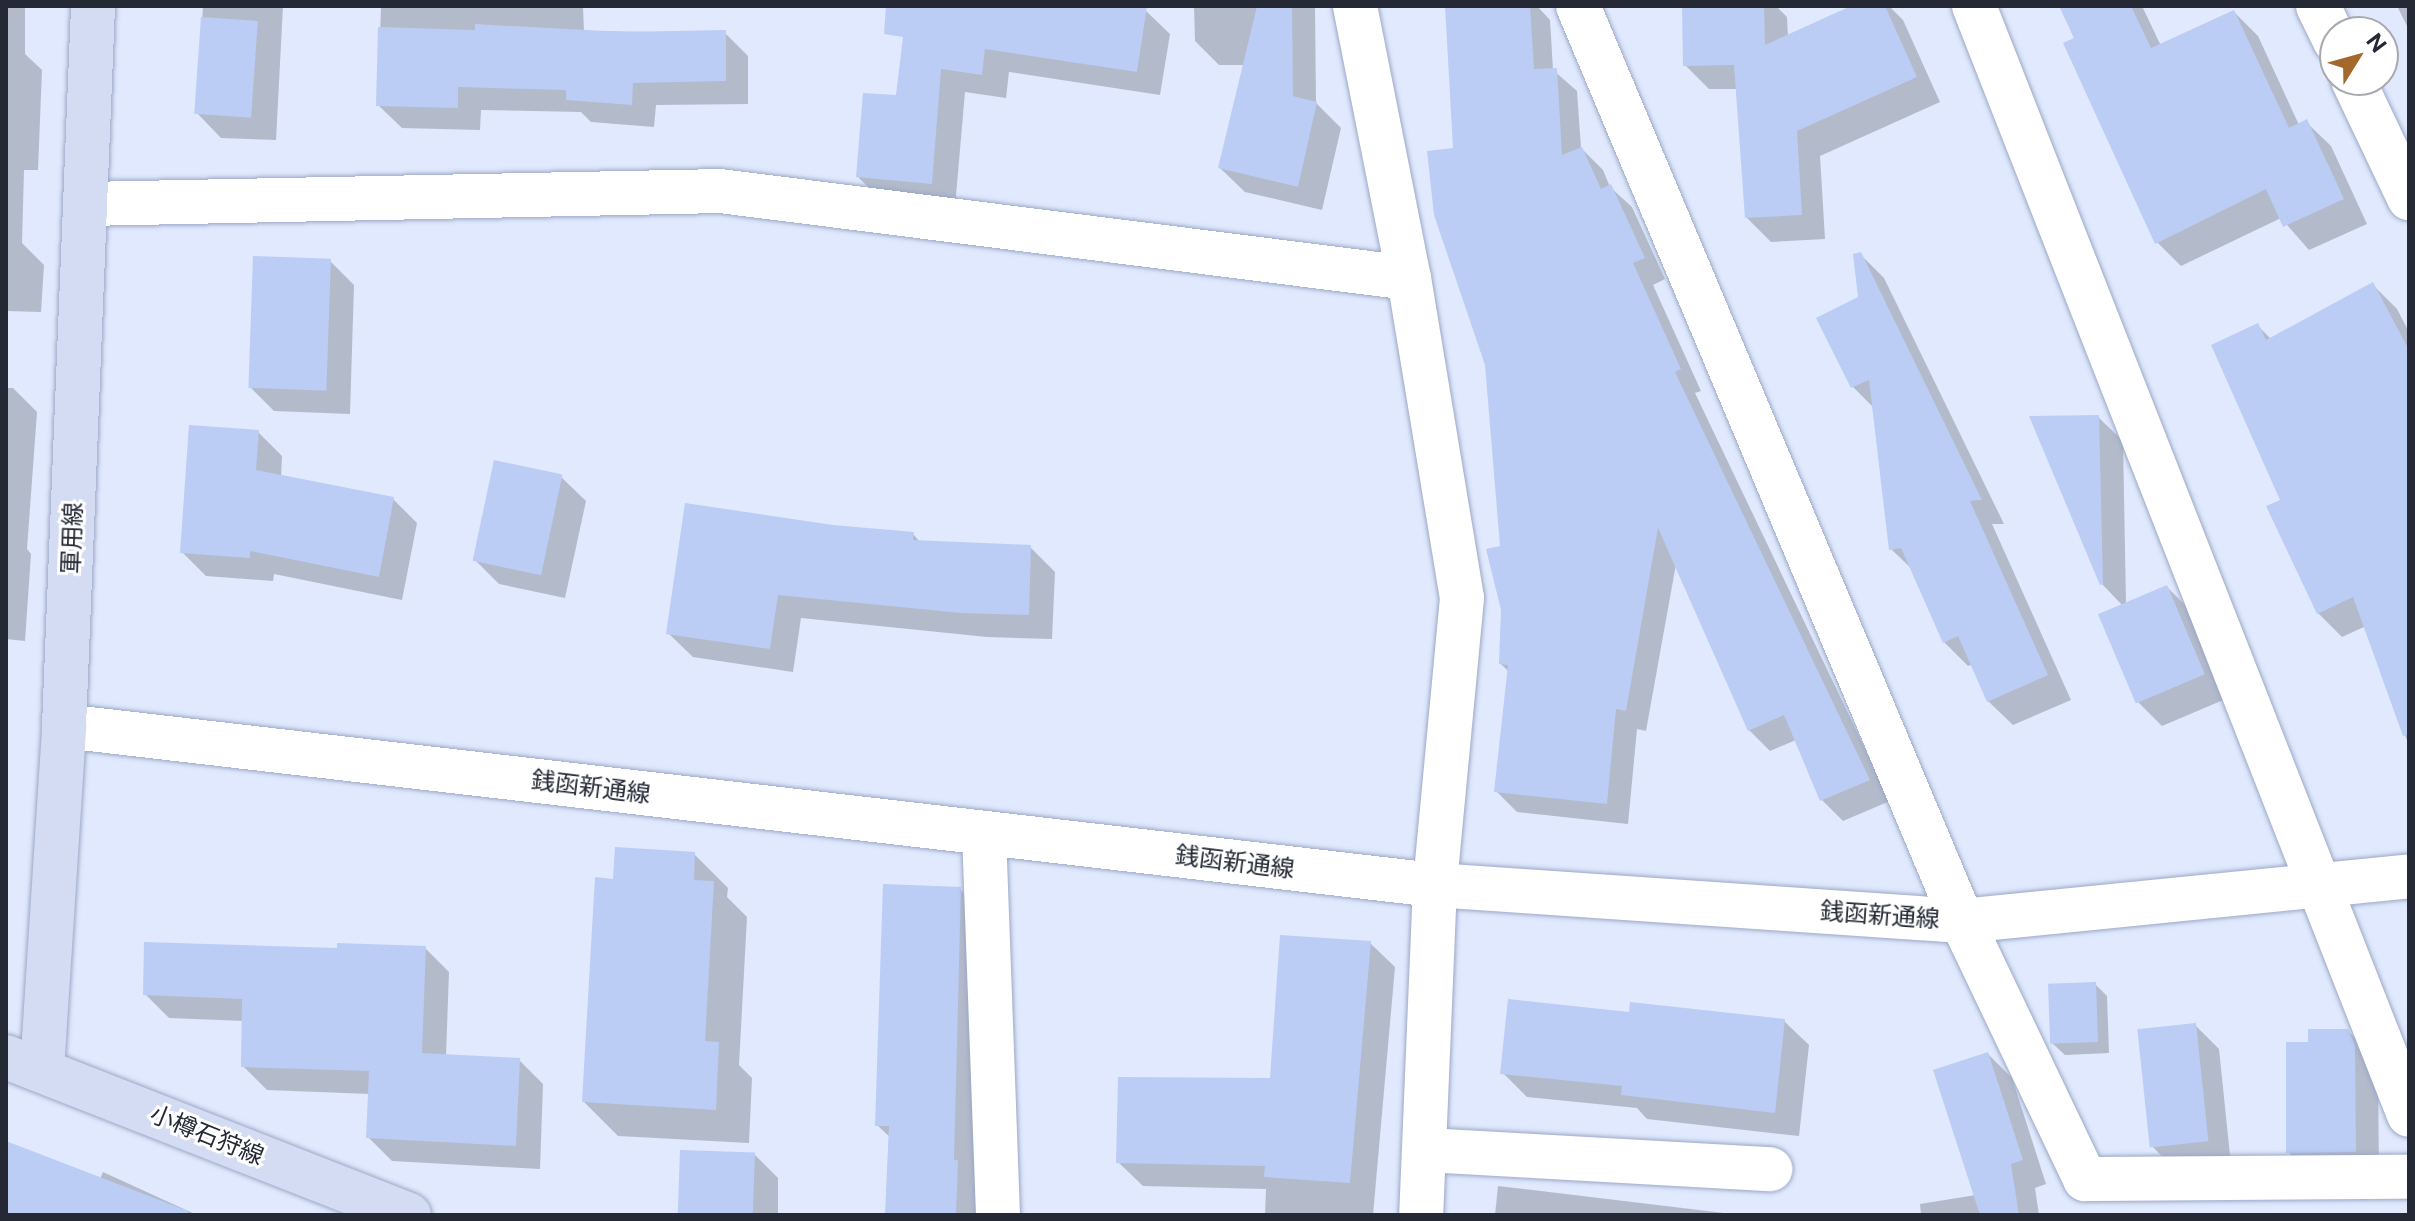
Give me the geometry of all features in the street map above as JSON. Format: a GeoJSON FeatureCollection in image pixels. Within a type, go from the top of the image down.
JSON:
{"type":"FeatureCollection","features":[{"type":"Feature","properties":{"kind":"street","name":"軍用線"},"geometry":{"type":"LineString","coordinates":[[24,1063],[64,726],[93,6]]}},
{"type":"Feature","properties":{"kind":"street"},"geometry":{"type":"LineString","coordinates":[[1355,6],[1409,278],[1462,598],[1435,885],[1421,1215]]}},
{"type":"Feature","properties":{"kind":"street"},"geometry":{"type":"LineString","coordinates":[[1578,6],[1962,921],[2085,1179],[2409,1177]]}},
{"type":"Feature","properties":{"kind":"street"},"geometry":{"type":"LineString","coordinates":[[1974,6],[2409,1115]]}},
{"type":"Feature","properties":{"kind":"street"},"geometry":{"type":"LineString","coordinates":[[2361,96],[2409,198]]}},
{"type":"Feature","properties":{"kind":"street"},"geometry":{"type":"LineString","coordinates":[[86,204],[720,191],[1409,278]]}},
{"type":"Feature","properties":{"kind":"street","name":"銭函新通線"},"geometry":{"type":"LineString","coordinates":[[64,726],[1435,885],[1962,921],[2409,876]]}},
{"type":"Feature","properties":{"kind":"street"},"geometry":{"type":"LineString","coordinates":[[984,833],[998,1215]]}},
{"type":"Feature","properties":{"kind":"street","name":"小樽石狩線"},"geometry":{"type":"LineString","coordinates":[[24,1063],[409,1215]]}},
{"type":"Feature","properties":{"kind":"street"},"geometry":{"type":"LineString","coordinates":[[1426,1150],[1770,1169]]}},
{"type":"Feature","properties":{"kind":"building"},"geometry":{"type":"Polygon","coordinates":[[[886,6],[1147,6],[1137,72],[985,49],[982,75],[941,69],[932,184],[856,177],[863,93],[896,95],[903,37],[884,34],[886,6]]]}},
{"type":"Feature","properties":{"kind":"building"},"geometry":{"type":"Polygon","coordinates":[[[1257,6],[1292,6],[1293,96],[1317,102],[1298,187],[1218,168],[1257,6]]]}},
{"type":"Feature","properties":{"kind":"building"},"geometry":{"type":"Polygon","coordinates":[[[1445,6],[1530,6],[1534,69],[1557,68],[1562,155],[1582,147],[1601,189],[1611,184],[1645,258],[1633,263],[1681,369],[1675,372],[1870,780],[1820,801],[1784,715],[1748,731],[1658,528],[1626,711],[1616,709],[1607,804],[1494,792],[1508,665],[1499,664],[1501,610],[1486,549],[1500,546],[1485,365],[1434,215],[1427,151],[1453,148],[1445,6]]]}},
{"type":"Feature","properties":{"kind":"building"},"geometry":{"type":"Polygon","coordinates":[[[1682,6],[1764,6],[1765,45],[1851,6],[1885,6],[1917,77],[1797,131],[1802,215],[1745,218],[1734,65],[1683,66],[1682,6]]]}},
{"type":"Feature","properties":{"kind":"building"},"geometry":{"type":"Polygon","coordinates":[[[2059,6],[2131,6],[2151,48],[2234,10],[2289,128],[2307,119],[2344,199],[2283,227],[2266,189],[2155,244],[2063,43],[2074,38],[2059,6]]]}},
{"type":"Feature","properties":{"kind":"building"},"geometry":{"type":"Polygon","coordinates":[[[201,17],[258,21],[251,118],[194,114],[201,17]]]}},
{"type":"Feature","properties":{"kind":"building"},"geometry":{"type":"Polygon","coordinates":[[[475,24],[623,32],[726,30],[726,81],[633,83],[632,105],[566,100],[566,90],[458,87],[458,108],[376,106],[378,27],[475,30],[475,24]]]}},
{"type":"Feature","properties":{"kind":"building"},"geometry":{"type":"Polygon","coordinates":[[[1861,252],[1982,500],[1970,501],[2048,675],[1987,702],[1958,636],[1943,643],[1901,548],[1889,550],[1869,380],[1851,388],[1816,318],[1858,297],[1853,254],[1861,252]]]}},
{"type":"Feature","properties":{"kind":"building"},"geometry":{"type":"Polygon","coordinates":[[[253,256],[331,259],[326,391],[248,388],[253,256]]]}},
{"type":"Feature","properties":{"kind":"building"},"geometry":{"type":"Polygon","coordinates":[[[2373,282],[2409,350],[2409,734],[2403,736],[2353,597],[2317,614],[2266,506],[2280,500],[2211,345],[2258,323],[2266,340],[2373,282]]]}},
{"type":"Feature","properties":{"kind":"building"},"geometry":{"type":"Polygon","coordinates":[[[2099,415],[2103,584],[2100,585],[2029,416],[2099,415]]]}},
{"type":"Feature","properties":{"kind":"building"},"geometry":{"type":"Polygon","coordinates":[[[189,425],[259,430],[256,470],[394,497],[379,577],[250,551],[250,558],[180,553],[189,425]]]}},
{"type":"Feature","properties":{"kind":"building"},"geometry":{"type":"Polygon","coordinates":[[[494,460],[562,475],[541,575],[473,561],[494,460]]]}},
{"type":"Feature","properties":{"kind":"building"},"geometry":{"type":"Polygon","coordinates":[[[685,503],[833,525],[914,532],[913,540],[1031,545],[1029,615],[961,613],[778,595],[770,649],[666,634],[685,503]]]}},
{"type":"Feature","properties":{"kind":"building"},"geometry":{"type":"Polygon","coordinates":[[[2167,585],[2205,674],[2136,704],[2098,614],[2167,585]]]}},
{"type":"Feature","properties":{"kind":"building"},"geometry":{"type":"Polygon","coordinates":[[[615,847],[695,852],[694,880],[714,881],[705,1041],[719,1042],[716,1110],[582,1102],[595,877],[613,879],[615,847]]]}},
{"type":"Feature","properties":{"kind":"building"},"geometry":{"type":"Polygon","coordinates":[[[883,884],[961,887],[954,1160],[958,1160],[956,1215],[885,1214],[889,1126],[875,1126],[883,884]]]}},
{"type":"Feature","properties":{"kind":"building"},"geometry":{"type":"Polygon","coordinates":[[[1280,935],[1371,941],[1350,1183],[1264,1177],[1265,1166],[1116,1163],[1118,1077],[1270,1078],[1280,935]]]}},
{"type":"Feature","properties":{"kind":"building"},"geometry":{"type":"Polygon","coordinates":[[[144,942],[337,948],[337,943],[426,946],[422,1053],[520,1058],[516,1146],[366,1138],[369,1071],[241,1067],[242,999],[143,995],[144,942]]]}},
{"type":"Feature","properties":{"kind":"building"},"geometry":{"type":"Polygon","coordinates":[[[2096,982],[2098,1042],[2050,1044],[2048,984],[2096,982]]]}},
{"type":"Feature","properties":{"kind":"building"},"geometry":{"type":"Polygon","coordinates":[[[1508,999],[1629,1012],[1630,1002],[1785,1019],[1775,1113],[1621,1095],[1622,1086],[1500,1074],[1508,999]]]}},
{"type":"Feature","properties":{"kind":"building"},"geometry":{"type":"Polygon","coordinates":[[[2196,1023],[2208,1141],[2150,1148],[2137,1029],[2196,1023]]]}},
{"type":"Feature","properties":{"kind":"building"},"geometry":{"type":"Polygon","coordinates":[[[2308,1029],[2348,1029],[2355,1045],[2356,1152],[2286,1153],[2286,1042],[2308,1042],[2308,1029]]]}},
{"type":"Feature","properties":{"kind":"building"},"geometry":{"type":"Polygon","coordinates":[[[1988,1052],[2023,1160],[2011,1164],[2019,1215],[1980,1215],[1933,1070],[1988,1052]]]}},
{"type":"Feature","properties":{"kind":"building"},"geometry":{"type":"Polygon","coordinates":[[[6,1141],[188,1211],[188,1215],[6,1215],[6,1141]]]}},
{"type":"Feature","properties":{"kind":"building"},"geometry":{"type":"Polygon","coordinates":[[[680,1150],[755,1153],[753,1215],[678,1215],[680,1150]]]}}]}
